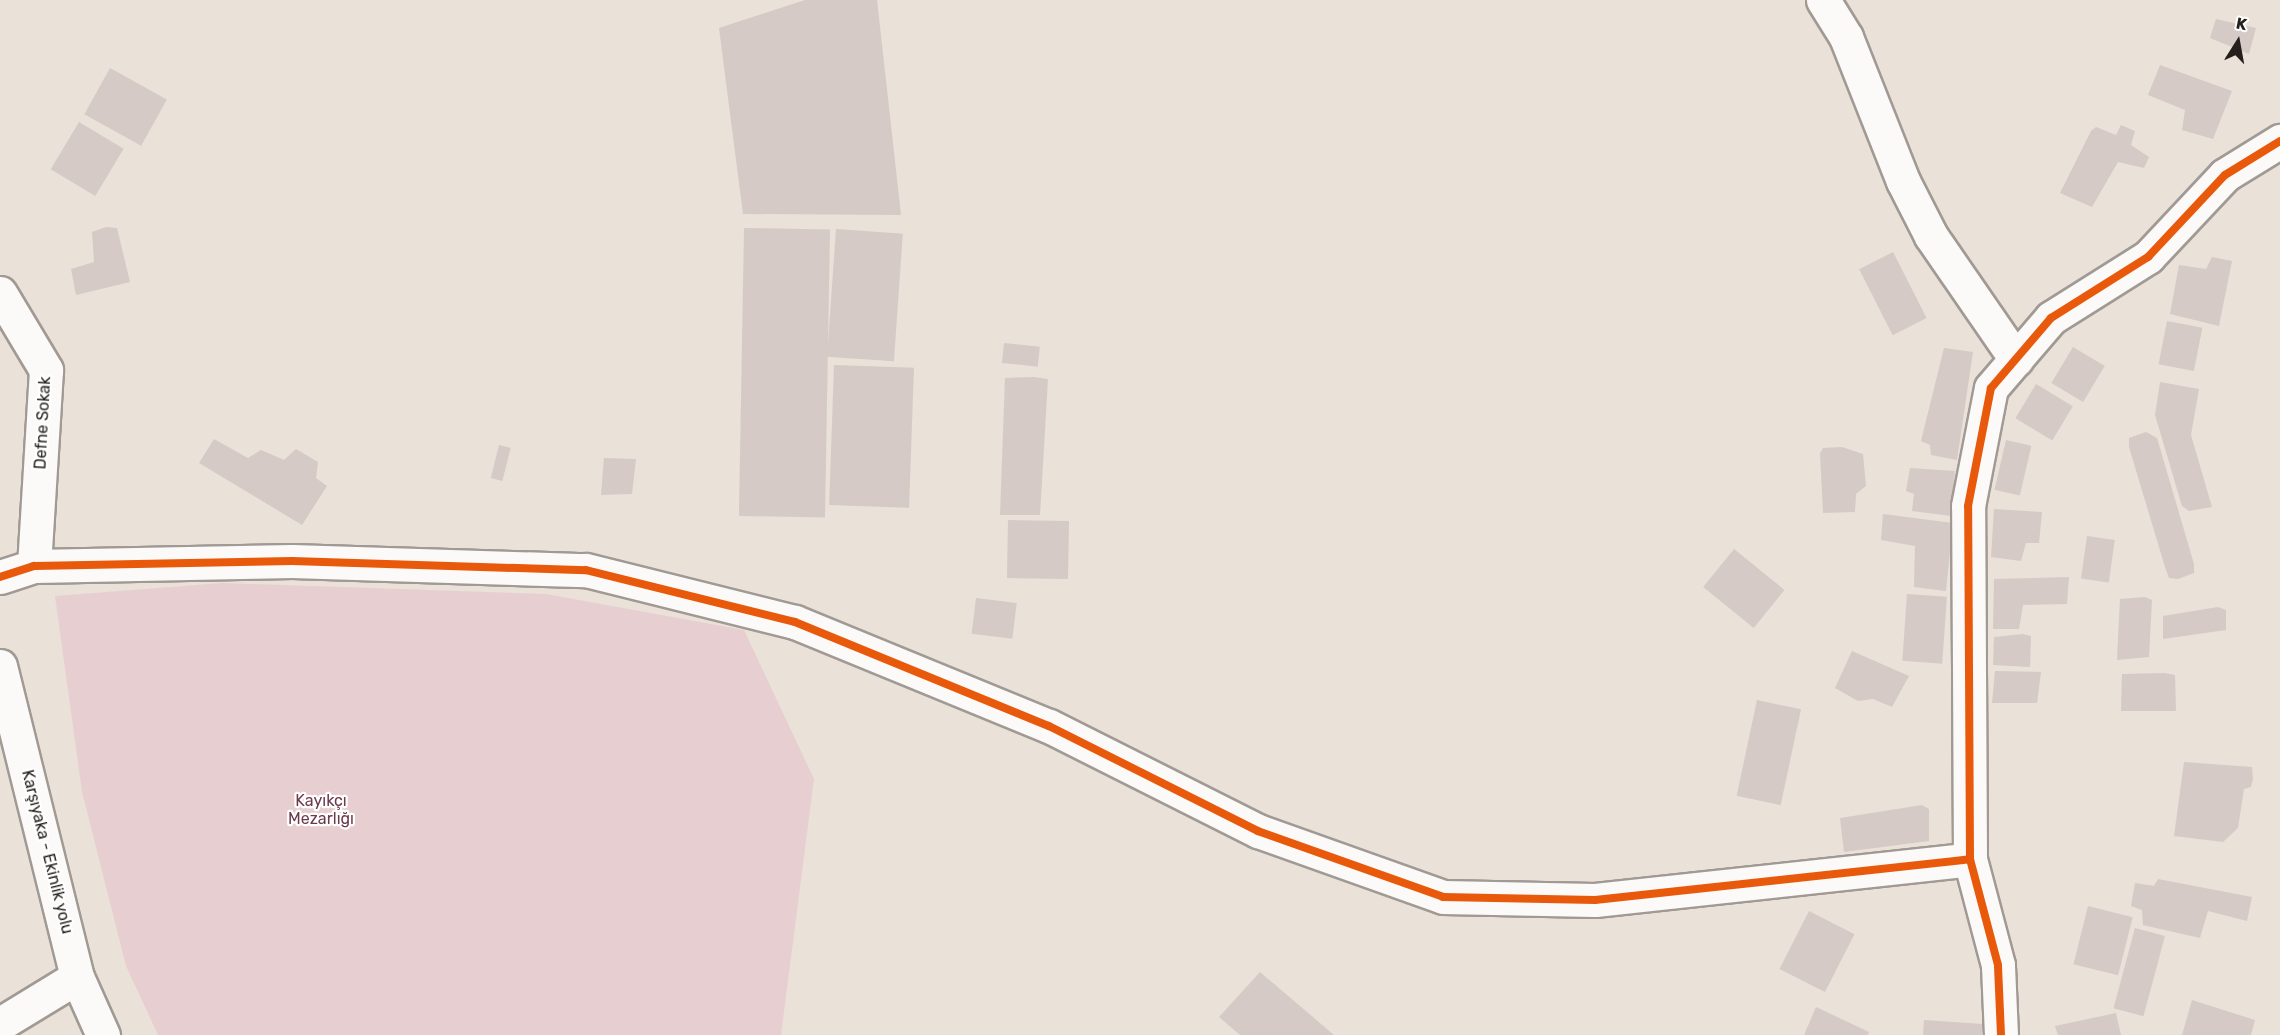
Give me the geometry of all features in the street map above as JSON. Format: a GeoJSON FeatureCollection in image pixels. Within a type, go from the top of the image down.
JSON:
{"type":"FeatureCollection","features":[{"type":"Feature","properties":{"kind":"street"},"geometry":{"type":"LineString","coordinates":[[1823,0],[1846,37],[1903,181],[1931,236],[2016,359]]}},
{"type":"Feature","properties":{"kind":"street"},"geometry":{"type":"LineString","coordinates":[[2001,1035],[1998,965],[1970,859],[1968,506],[1991,388],[2051,318],[2148,257],[2225,175],[2280,141]]}},
{"type":"Feature","properties":{"kind":"street","name":"Defne Sokak"},"geometry":{"type":"LineString","coordinates":[[0,293],[46,370],[34,566]]}},
{"type":"Feature","properties":{"kind":"street"},"geometry":{"type":"LineString","coordinates":[[0,577],[34,566],[292,561],[586,570],[795,622],[1049,726],[1258,831],[1443,897],[1595,900],[1970,859]]}},
{"type":"Feature","properties":{"kind":"street","name":"Karşıyaka - Ekinlik yolu"},"geometry":{"type":"LineString","coordinates":[[0,666],[77,977],[103,1035]]}},
{"type":"Feature","properties":{"kind":"street"},"geometry":{"type":"LineString","coordinates":[[0,1024],[77,977]]}},
{"type":"Feature","properties":{"kind":"green space","name":"Kayıkçı Mezarlığı"},"geometry":{"type":"Polygon","coordinates":[[[222,583],[546,594],[744,630],[814,779],[781,1035],[158,1035],[126,966],[82,792],[55,596],[222,583]]]}},
{"type":"Feature","properties":{"kind":"building"},"geometry":{"type":"Polygon","coordinates":[[[805,0],[877,0],[901,215],[743,214],[719,28],[805,0]]]}},
{"type":"Feature","properties":{"kind":"building"},"geometry":{"type":"Polygon","coordinates":[[[2216,19],[2256,28],[2249,54],[2210,38],[2216,19]]]}},
{"type":"Feature","properties":{"kind":"building"},"geometry":{"type":"Polygon","coordinates":[[[2160,65],[2232,91],[2213,139],[2182,130],[2185,110],[2148,95],[2160,65]]]}},
{"type":"Feature","properties":{"kind":"building"},"geometry":{"type":"Polygon","coordinates":[[[110,68],[167,100],[141,146],[84,114],[110,68]]]}},
{"type":"Feature","properties":{"kind":"building"},"geometry":{"type":"Polygon","coordinates":[[[79,122],[124,149],[95,196],[51,169],[79,122]]]}},
{"type":"Feature","properties":{"kind":"building"},"geometry":{"type":"Polygon","coordinates":[[[2121,125],[2135,131],[2131,145],[2149,157],[2144,168],[2118,162],[2092,207],[2060,193],[2091,131],[2096,127],[2116,135],[2121,125]]]}},
{"type":"Feature","properties":{"kind":"building"},"geometry":{"type":"Polygon","coordinates":[[[106,227],[117,228],[130,282],[76,295],[71,269],[94,262],[92,232],[106,227]]]}},
{"type":"Feature","properties":{"kind":"building"},"geometry":{"type":"Polygon","coordinates":[[[744,228],[830,230],[825,517],[739,516],[744,228]]]}},
{"type":"Feature","properties":{"kind":"building"},"geometry":{"type":"Polygon","coordinates":[[[836,229],[903,234],[894,361],[827,357],[836,229]]]}},
{"type":"Feature","properties":{"kind":"building"},"geometry":{"type":"Polygon","coordinates":[[[1893,252],[1927,318],[1893,335],[1859,269],[1893,252]]]}},
{"type":"Feature","properties":{"kind":"building"},"geometry":{"type":"Polygon","coordinates":[[[2212,257],[2232,261],[2219,326],[2170,314],[2179,265],[2206,269],[2212,257]]]}},
{"type":"Feature","properties":{"kind":"building"},"geometry":{"type":"Polygon","coordinates":[[[2167,321],[2202,328],[2194,371],[2159,364],[2167,321]]]}},
{"type":"Feature","properties":{"kind":"building"},"geometry":{"type":"Polygon","coordinates":[[[1004,343],[1040,347],[1038,367],[1002,363],[1004,343]]]}},
{"type":"Feature","properties":{"kind":"building"},"geometry":{"type":"Polygon","coordinates":[[[2073,347],[2105,366],[2083,402],[2051,383],[2073,347]]]}},
{"type":"Feature","properties":{"kind":"building"},"geometry":{"type":"Polygon","coordinates":[[[1944,348],[1973,352],[1957,460],[1931,455],[1930,445],[1921,441],[1944,348]]]}},
{"type":"Feature","properties":{"kind":"building"},"geometry":{"type":"Polygon","coordinates":[[[834,365],[914,368],[909,508],[829,505],[834,365]]]}},
{"type":"Feature","properties":{"kind":"building"},"geometry":{"type":"Polygon","coordinates":[[[1005,378],[1048,379],[1040,515],[1000,515],[1005,378]]]}},
{"type":"Feature","properties":{"kind":"building"},"geometry":{"type":"Polygon","coordinates":[[[2160,382],[2199,389],[2191,435],[2212,507],[2189,511],[2182,506],[2155,415],[2160,382]]]}},
{"type":"Feature","properties":{"kind":"building"},"geometry":{"type":"Polygon","coordinates":[[[2036,384],[2073,406],[2052,440],[2015,418],[2036,384]]]}},
{"type":"Feature","properties":{"kind":"building"},"geometry":{"type":"Polygon","coordinates":[[[2146,432],[2157,438],[2194,564],[2194,573],[2178,579],[2169,578],[2129,447],[2129,438],[2146,432]]]}},
{"type":"Feature","properties":{"kind":"building"},"geometry":{"type":"Polygon","coordinates":[[[214,439],[248,458],[261,450],[284,460],[296,449],[318,462],[316,478],[327,486],[302,525],[199,463],[214,439]]]}},
{"type":"Feature","properties":{"kind":"building"},"geometry":{"type":"Polygon","coordinates":[[[2006,440],[2031,446],[2020,496],[1995,490],[2006,440]]]}},
{"type":"Feature","properties":{"kind":"building"},"geometry":{"type":"Polygon","coordinates":[[[499,445],[511,448],[502,481],[491,478],[499,445]]]}},
{"type":"Feature","properties":{"kind":"building"},"geometry":{"type":"Polygon","coordinates":[[[1842,447],[1863,454],[1866,486],[1856,494],[1855,512],[1823,513],[1820,453],[1823,448],[1842,447]]]}},
{"type":"Feature","properties":{"kind":"building"},"geometry":{"type":"Polygon","coordinates":[[[604,458],[636,459],[632,494],[601,495],[604,458]]]}},
{"type":"Feature","properties":{"kind":"building"},"geometry":{"type":"Polygon","coordinates":[[[1910,468],[1955,471],[1951,516],[1912,511],[1914,494],[1906,491],[1910,468]]]}},
{"type":"Feature","properties":{"kind":"building"},"geometry":{"type":"Polygon","coordinates":[[[1994,509],[2042,512],[2039,543],[2026,543],[2021,561],[1991,557],[1994,509]]]}},
{"type":"Feature","properties":{"kind":"building"},"geometry":{"type":"Polygon","coordinates":[[[1883,514],[1953,523],[1946,591],[1914,587],[1915,546],[1881,540],[1883,514]]]}},
{"type":"Feature","properties":{"kind":"building"},"geometry":{"type":"Polygon","coordinates":[[[1008,520],[1069,521],[1068,579],[1007,578],[1008,520]]]}},
{"type":"Feature","properties":{"kind":"building"},"geometry":{"type":"Polygon","coordinates":[[[2087,536],[2115,540],[2109,582],[2081,579],[2087,536]]]}},
{"type":"Feature","properties":{"kind":"building"},"geometry":{"type":"Polygon","coordinates":[[[1734,549],[1785,590],[1754,628],[1703,587],[1734,549]]]}},
{"type":"Feature","properties":{"kind":"building"},"geometry":{"type":"Polygon","coordinates":[[[2069,577],[2067,604],[2023,605],[2019,629],[1993,629],[1994,579],[2069,577]]]}},
{"type":"Feature","properties":{"kind":"building"},"geometry":{"type":"Polygon","coordinates":[[[1907,594],[1947,597],[1942,664],[1902,661],[1907,594]]]}},
{"type":"Feature","properties":{"kind":"building"},"geometry":{"type":"Polygon","coordinates":[[[2145,597],[2152,600],[2149,657],[2117,660],[2120,599],[2145,597]]]}},
{"type":"Feature","properties":{"kind":"building"},"geometry":{"type":"Polygon","coordinates":[[[976,598],[1017,603],[1012,639],[972,634],[976,598]]]}},
{"type":"Feature","properties":{"kind":"building"},"geometry":{"type":"Polygon","coordinates":[[[2218,607],[2226,610],[2226,630],[2163,639],[2163,616],[2218,607]]]}},
{"type":"Feature","properties":{"kind":"building"},"geometry":{"type":"Polygon","coordinates":[[[2023,634],[2031,636],[2030,667],[1993,665],[1994,637],[2023,634]]]}},
{"type":"Feature","properties":{"kind":"building"},"geometry":{"type":"Polygon","coordinates":[[[1852,651],[1909,676],[1892,707],[1873,699],[1858,701],[1835,688],[1852,651]]]}},
{"type":"Feature","properties":{"kind":"building"},"geometry":{"type":"Polygon","coordinates":[[[1995,671],[2041,672],[2037,703],[1992,703],[1995,671]]]}},
{"type":"Feature","properties":{"kind":"building"},"geometry":{"type":"Polygon","coordinates":[[[2165,673],[2175,675],[2176,711],[2121,711],[2122,674],[2165,673]]]}},
{"type":"Feature","properties":{"kind":"building"},"geometry":{"type":"Polygon","coordinates":[[[1757,700],[1801,709],[1781,805],[1737,796],[1757,700]]]}},
{"type":"Feature","properties":{"kind":"building"},"geometry":{"type":"Polygon","coordinates":[[[2184,762],[2252,767],[2253,779],[2251,787],[2244,789],[2238,828],[2223,842],[2174,836],[2184,762]]]}},
{"type":"Feature","properties":{"kind":"building"},"geometry":{"type":"Polygon","coordinates":[[[1922,805],[1929,809],[1929,841],[1844,852],[1840,818],[1922,805]]]}},
{"type":"Feature","properties":{"kind":"building"},"geometry":{"type":"Polygon","coordinates":[[[2158,879],[2252,897],[2247,921],[2208,911],[2200,938],[2143,925],[2142,910],[2131,906],[2135,883],[2154,886],[2158,879]]]}},
{"type":"Feature","properties":{"kind":"building"},"geometry":{"type":"Polygon","coordinates":[[[2088,906],[2133,917],[2118,975],[2073,964],[2088,906]]]}},
{"type":"Feature","properties":{"kind":"building"},"geometry":{"type":"Polygon","coordinates":[[[1809,911],[1854,934],[1825,992],[1779,969],[1809,911]]]}},
{"type":"Feature","properties":{"kind":"building"},"geometry":{"type":"Polygon","coordinates":[[[2135,928],[2165,936],[2143,1016],[2114,1008],[2135,928]]]}},
{"type":"Feature","properties":{"kind":"building"},"geometry":{"type":"Polygon","coordinates":[[[1260,972],[1334,1035],[1240,1035],[1219,1017],[1260,972]]]}},
{"type":"Feature","properties":{"kind":"building"},"geometry":{"type":"Polygon","coordinates":[[[2192,1000],[2255,1020],[2251,1035],[2182,1035],[2192,1000]]]}},
{"type":"Feature","properties":{"kind":"building"},"geometry":{"type":"Polygon","coordinates":[[[1816,1007],[1869,1032],[1868,1035],[1804,1035],[1816,1007]]]}},
{"type":"Feature","properties":{"kind":"building"},"geometry":{"type":"Polygon","coordinates":[[[2116,1013],[2121,1035],[2058,1035],[2055,1026],[2116,1013]]]}},
{"type":"Feature","properties":{"kind":"building"},"geometry":{"type":"Polygon","coordinates":[[[1924,1020],[1982,1024],[1982,1035],[1923,1035],[1924,1020]]]}},
{"type":"Feature","properties":{"kind":"cycle path"},"geometry":{"type":"LineString","coordinates":[[2001,1035],[1998,965],[1970,859],[1968,506],[1991,388],[2051,318],[2148,257],[2225,175],[2280,141]]}},
{"type":"Feature","properties":{"kind":"cycle path"},"geometry":{"type":"LineString","coordinates":[[0,577],[34,566],[292,561],[586,570],[795,622],[1049,726],[1258,831],[1443,897],[1595,900],[1970,859]]}}]}
